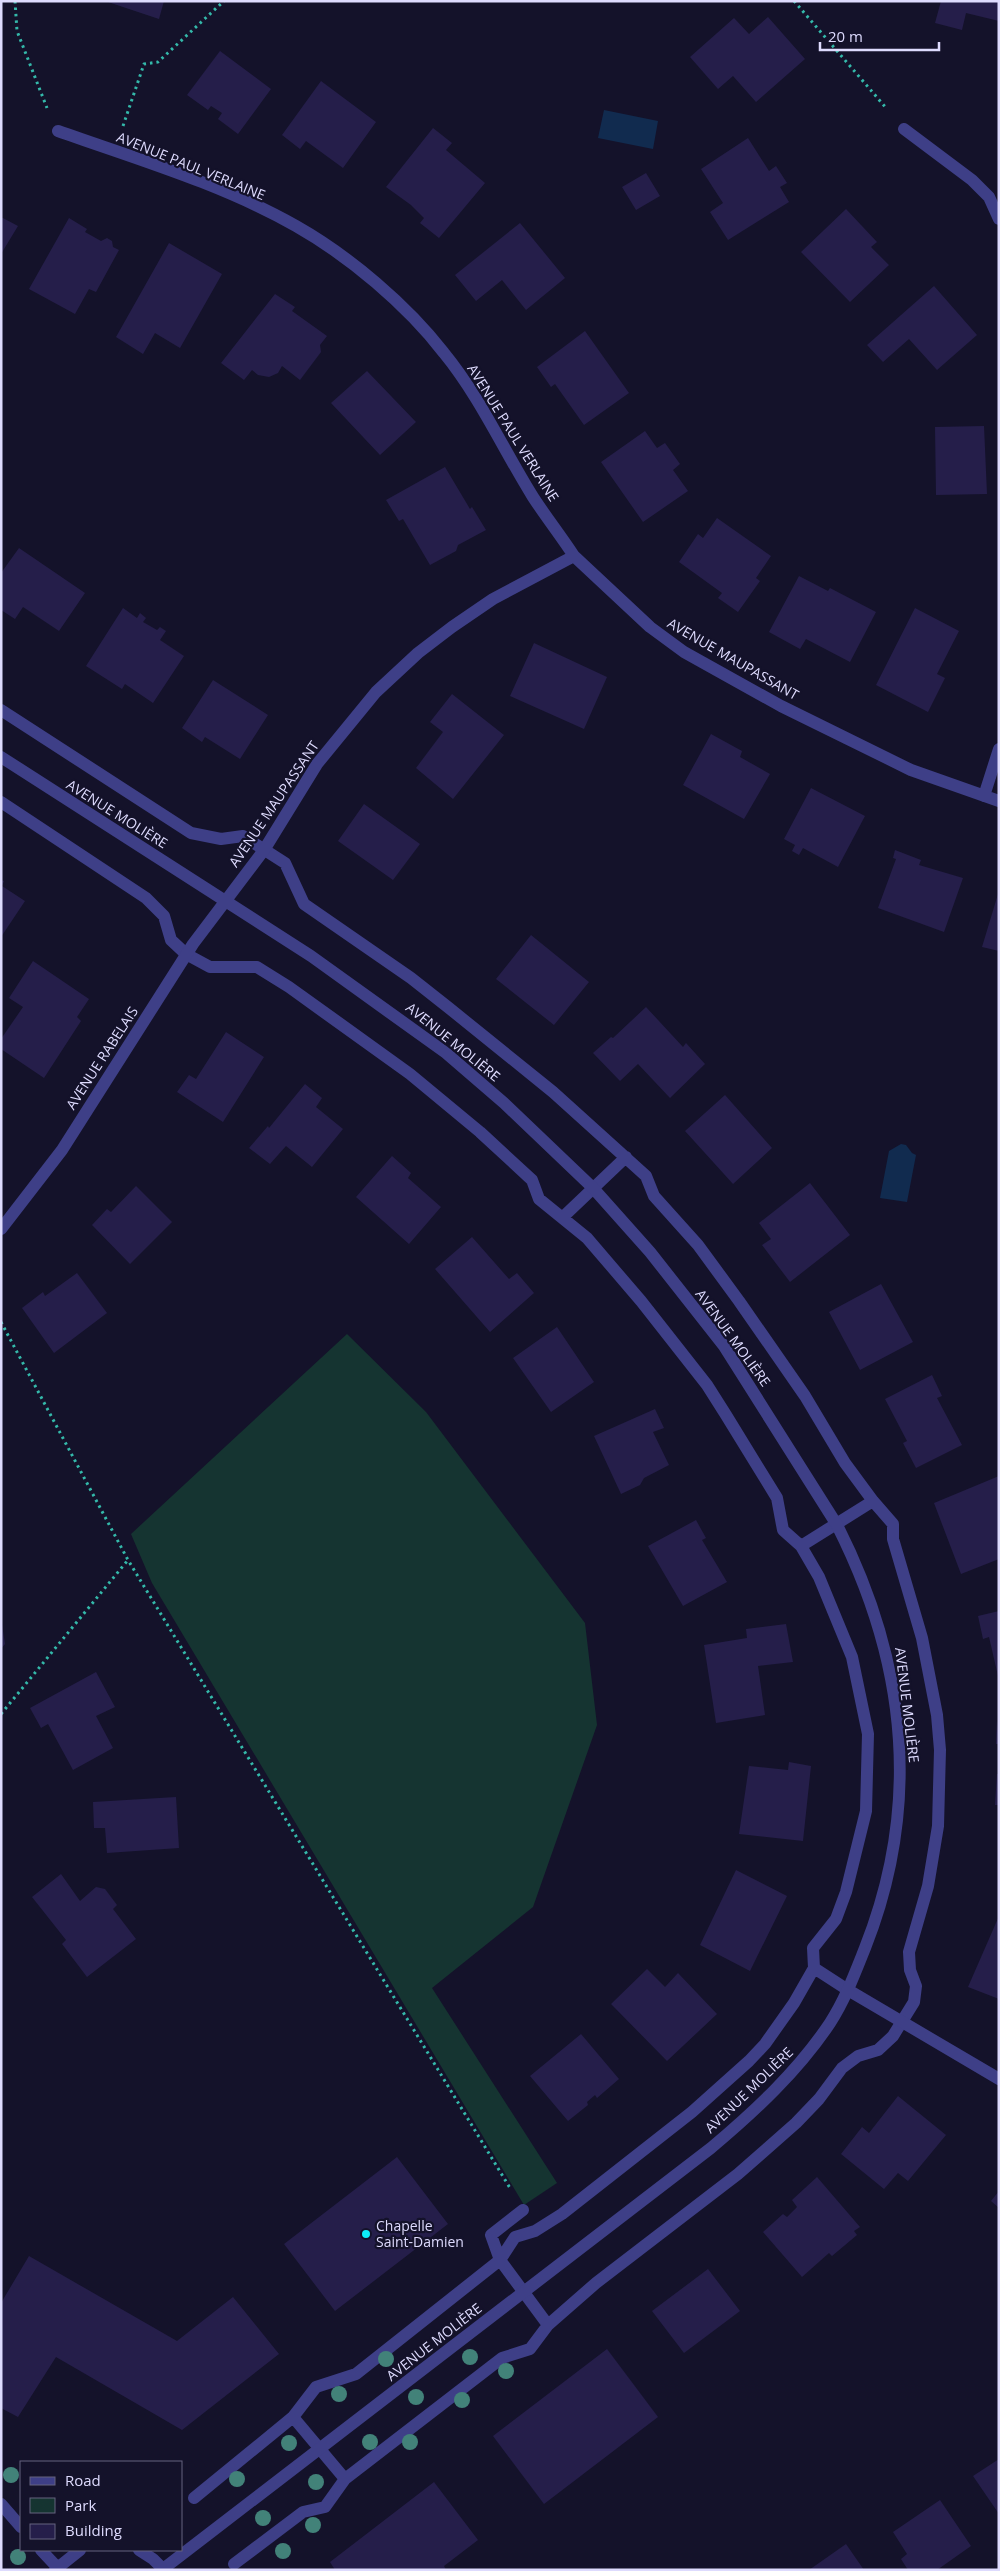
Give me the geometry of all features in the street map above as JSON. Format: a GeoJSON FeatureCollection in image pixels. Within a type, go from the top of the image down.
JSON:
{"type":"FeatureCollection","features":[{"type":"Feature","properties":{"kind":"street"},"geometry":{"type":"LineString","coordinates":[[904,129],[972,180],[989,197],[999,219]]}},
{"type":"Feature","properties":{"kind":"street","name":"AVENUE PAUL VERLAINE"},"geometry":{"type":"LineString","coordinates":[[58,131],[229,194],[296,226],[346,260],[390,296],[444,352],[480,403],[533,497],[574,556]]}},
{"type":"Feature","properties":{"kind":"street","name":"AVENUE MAUPASSANT"},"geometry":{"type":"LineString","coordinates":[[225,901],[264,850],[317,764],[376,692],[418,653],[452,627],[493,599],[574,556],[650,627],[684,652],[781,706],[910,770],[999,801]]}},
{"type":"Feature","properties":{"kind":"street"},"geometry":{"type":"LineString","coordinates":[[1,710],[191,833],[220,839],[243,836],[285,863],[304,904],[411,978],[449,1008],[553,1092],[646,1176],[654,1196],[698,1246],[770,1343],[805,1396],[845,1463],[872,1501],[893,1524],[893,1539],[922,1638],[937,1715],[940,1750],[938,1826],[928,1886],[909,1952],[910,1970],[916,1986],[914,2002],[893,2036],[878,2050],[858,2056],[842,2068],[819,2099],[796,2124],[738,2174],[596,2283],[548,2325],[530,2349],[502,2358],[345,2479],[326,2507],[303,2512],[234,2564]]}},
{"type":"Feature","properties":{"kind":"street"},"geometry":{"type":"LineString","coordinates":[[984,796],[999,749]]}},
{"type":"Feature","properties":{"kind":"street","name":"AVENUE MOLIÈRE"},"geometry":{"type":"LineString","coordinates":[[1,757],[311,956],[446,1053],[504,1102],[592,1188],[650,1252],[724,1346],[837,1525],[870,1596],[887,1654],[901,1758],[897,1832],[888,1875],[870,1933],[848,1990],[831,2022],[778,2087],[739,2124],[164,2570],[153,2559],[141,2551]]}},
{"type":"Feature","properties":{"kind":"street"},"geometry":{"type":"LineString","coordinates":[[1,802],[146,898],[164,916],[171,940],[186,954],[210,967],[257,967],[289,987],[410,1074],[480,1132],[532,1180],[539,1199],[587,1238],[641,1301],[707,1385],[777,1498],[783,1530],[801,1546],[819,1577],[852,1657],[868,1734],[866,1811],[846,1892],[836,1919],[813,1948],[814,1968],[794,2003],[765,2044],[749,2061],[692,2112],[562,2214],[535,2231],[515,2238],[500,2260],[356,2374],[316,2387],[293,2417],[194,2498]]}},
{"type":"Feature","properties":{"kind":"street","name":"AVENUE RABELAIS"},"geometry":{"type":"LineString","coordinates":[[1,1228],[62,1150],[186,954],[225,901]]}},
{"type":"Feature","properties":{"kind":"street"},"geometry":{"type":"LineString","coordinates":[[563,1217],[626,1157]]}},
{"type":"Feature","properties":{"kind":"street"},"geometry":{"type":"LineString","coordinates":[[801,1546],[837,1525],[872,1501]]}},
{"type":"Feature","properties":{"kind":"street"},"geometry":{"type":"LineString","coordinates":[[814,1968],[999,2079]]}},
{"type":"Feature","properties":{"kind":"street"},"geometry":{"type":"LineString","coordinates":[[523,2210],[491,2235],[500,2260],[548,2325]]}},
{"type":"Feature","properties":{"kind":"street"},"geometry":{"type":"LineString","coordinates":[[293,2417],[345,2479]]}},
{"type":"Feature","properties":{"kind":"street"},"geometry":{"type":"LineString","coordinates":[[1,2504],[20,2526]]}},
{"type":"Feature","properties":{"kind":"street"},"geometry":{"type":"LineString","coordinates":[[42,2551],[56,2568],[79,2551]]}},
{"type":"Feature","properties":{"kind":"path"},"geometry":{"type":"LineString","coordinates":[[15,1],[17,31],[33,76],[58,131]]}},
{"type":"Feature","properties":{"kind":"path"},"geometry":{"type":"LineString","coordinates":[[115,151],[144,64],[158,62],[224,1]]}},
{"type":"Feature","properties":{"kind":"path"},"geometry":{"type":"LineString","coordinates":[[794,1],[904,129]]}},
{"type":"Feature","properties":{"kind":"path"},"geometry":{"type":"LineString","coordinates":[[1,1322],[128,1560],[523,2210]]}},
{"type":"Feature","properties":{"kind":"path"},"geometry":{"type":"LineString","coordinates":[[1,1714],[128,1560]]}},
{"type":"Feature","properties":{"kind":"green space"},"geometry":{"type":"Polygon","coordinates":[[[347,1334],[426,1412],[585,1623],[597,1725],[533,1907],[432,1988],[557,2183],[524,2205],[152,1583],[131,1534],[347,1334]]]}},
{"type":"Feature","properties":{"kind":"water"},"geometry":{"type":"Polygon","coordinates":[[[604,110],[658,121],[653,149],[598,138],[604,110]]]}},
{"type":"Feature","properties":{"kind":"water"},"geometry":{"type":"Polygon","coordinates":[[[901,1144],[906,1145],[916,1155],[907,1202],[880,1198],[889,1151],[901,1144]]]}},
{"type":"Feature","properties":{"kind":"building"},"geometry":{"type":"Polygon","coordinates":[[[105,1],[164,1],[159,19],[105,1]]]}},
{"type":"Feature","properties":{"kind":"building"},"geometry":{"type":"Polygon","coordinates":[[[941,1],[999,1],[999,21],[966,13],[962,30],[935,23],[941,1]]]}},
{"type":"Feature","properties":{"kind":"building"},"geometry":{"type":"Polygon","coordinates":[[[768,17],[805,59],[756,102],[733,76],[718,89],[690,57],[734,18],[749,34],[768,17]]]}},
{"type":"Feature","properties":{"kind":"building"},"geometry":{"type":"Polygon","coordinates":[[[220,51],[271,89],[238,134],[218,119],[222,113],[211,106],[208,110],[187,95],[220,51]]]}},
{"type":"Feature","properties":{"kind":"building"},"geometry":{"type":"Polygon","coordinates":[[[321,81],[376,122],[343,168],[306,141],[300,149],[282,135],[321,81]]]}},
{"type":"Feature","properties":{"kind":"building"},"geometry":{"type":"Polygon","coordinates":[[[433,128],[452,143],[446,150],[485,183],[439,238],[420,223],[424,218],[411,205],[386,187],[433,128]]]}},
{"type":"Feature","properties":{"kind":"building"},"geometry":{"type":"Polygon","coordinates":[[[748,138],[769,171],[776,166],[787,183],[780,187],[789,202],[728,240],[710,212],[723,203],[701,169],[748,138]]]}},
{"type":"Feature","properties":{"kind":"building"},"geometry":{"type":"Polygon","coordinates":[[[646,173],[660,196],[636,210],[622,187],[646,173]]]}},
{"type":"Feature","properties":{"kind":"building"},"geometry":{"type":"Polygon","coordinates":[[[846,209],[877,242],[871,247],[889,265],[850,302],[801,252],[846,209]]]}},
{"type":"Feature","properties":{"kind":"building"},"geometry":{"type":"Polygon","coordinates":[[[1,217],[18,226],[1,254],[1,217]]]}},
{"type":"Feature","properties":{"kind":"building"},"geometry":{"type":"Polygon","coordinates":[[[69,218],[87,229],[85,232],[101,241],[107,238],[112,241],[113,247],[119,250],[96,292],[89,289],[75,314],[29,289],[69,218]]]}},
{"type":"Feature","properties":{"kind":"building"},"geometry":{"type":"Polygon","coordinates":[[[520,223],[565,278],[526,310],[502,280],[476,301],[455,275],[520,223]]]}},
{"type":"Feature","properties":{"kind":"building"},"geometry":{"type":"Polygon","coordinates":[[[169,243],[222,274],[180,348],[155,333],[143,354],[116,337],[169,243]]]}},
{"type":"Feature","properties":{"kind":"building"},"geometry":{"type":"Polygon","coordinates":[[[934,286],[977,335],[937,370],[909,339],[883,362],[867,345],[934,286]]]}},
{"type":"Feature","properties":{"kind":"building"},"geometry":{"type":"Polygon","coordinates":[[[275,294],[295,307],[292,311],[327,336],[320,345],[321,352],[300,380],[282,366],[278,373],[269,377],[258,375],[252,370],[244,380],[221,363],[275,294]]]}},
{"type":"Feature","properties":{"kind":"building"},"geometry":{"type":"Polygon","coordinates":[[[585,331],[629,393],[584,425],[555,384],[551,387],[537,367],[585,331]]]}},
{"type":"Feature","properties":{"kind":"building"},"geometry":{"type":"Polygon","coordinates":[[[367,371],[416,422],[380,455],[331,403],[367,371]]]}},
{"type":"Feature","properties":{"kind":"building"},"geometry":{"type":"Polygon","coordinates":[[[984,426],[987,494],[936,495],[935,427],[984,426]]]}},
{"type":"Feature","properties":{"kind":"building"},"geometry":{"type":"Polygon","coordinates":[[[645,431],[657,448],[665,443],[680,464],[673,470],[688,491],[643,522],[601,462],[645,431]]]}},
{"type":"Feature","properties":{"kind":"building"},"geometry":{"type":"Polygon","coordinates":[[[445,467],[470,509],[472,507],[486,530],[458,545],[456,551],[430,565],[403,519],[399,521],[386,500],[445,467]]]}},
{"type":"Feature","properties":{"kind":"building"},"geometry":{"type":"Polygon","coordinates":[[[717,518],[771,556],[756,578],[760,581],[738,612],[718,598],[722,593],[679,562],[698,534],[703,538],[717,518]]]}},
{"type":"Feature","properties":{"kind":"building"},"geometry":{"type":"Polygon","coordinates":[[[19,548],[85,593],[59,631],[23,607],[15,619],[1,610],[1,573],[19,548]]]}},
{"type":"Feature","properties":{"kind":"building"},"geometry":{"type":"Polygon","coordinates":[[[799,576],[828,591],[830,588],[876,612],[850,662],[806,639],[800,649],[769,632],[799,576]]]}},
{"type":"Feature","properties":{"kind":"building"},"geometry":{"type":"Polygon","coordinates":[[[123,608],[137,618],[140,613],[146,618],[143,622],[157,630],[160,627],[166,631],[160,640],[184,656],[153,703],[125,684],[122,689],[86,666],[123,608]]]}},
{"type":"Feature","properties":{"kind":"building"},"geometry":{"type":"Polygon","coordinates":[[[915,608],[959,631],[937,674],[945,678],[928,712],[876,685],[915,608]]]}},
{"type":"Feature","properties":{"kind":"building"},"geometry":{"type":"Polygon","coordinates":[[[534,643],[607,677],[584,729],[510,696],[534,643]]]}},
{"type":"Feature","properties":{"kind":"building"},"geometry":{"type":"Polygon","coordinates":[[[213,680],[268,715],[240,759],[205,737],[202,742],[182,728],[213,680]]]}},
{"type":"Feature","properties":{"kind":"building"},"geometry":{"type":"Polygon","coordinates":[[[452,694],[504,735],[453,799],[416,768],[443,732],[430,722],[452,694]]]}},
{"type":"Feature","properties":{"kind":"building"},"geometry":{"type":"Polygon","coordinates":[[[711,734],[742,751],[740,757],[770,774],[744,819],[683,785],[711,734]]]}},
{"type":"Feature","properties":{"kind":"building"},"geometry":{"type":"Polygon","coordinates":[[[811,788],[865,816],[838,867],[803,848],[799,855],[792,851],[795,845],[784,839],[811,788]]]}},
{"type":"Feature","properties":{"kind":"building"},"geometry":{"type":"Polygon","coordinates":[[[364,804],[420,844],[393,880],[338,841],[364,804]]]}},
{"type":"Feature","properties":{"kind":"building"},"geometry":{"type":"Polygon","coordinates":[[[895,850],[921,860],[919,865],[963,878],[944,932],[878,908],[896,859],[893,858],[895,850]]]}},
{"type":"Feature","properties":{"kind":"building"},"geometry":{"type":"Polygon","coordinates":[[[1,880],[4,881],[2,886],[25,901],[1,937],[1,880]]]}},
{"type":"Feature","properties":{"kind":"building"},"geometry":{"type":"Polygon","coordinates":[[[999,894],[999,951],[982,947],[999,894]]]}},
{"type":"Feature","properties":{"kind":"building"},"geometry":{"type":"Polygon","coordinates":[[[531,935],[589,982],[554,1025],[496,979],[531,935]]]}},
{"type":"Feature","properties":{"kind":"building"},"geometry":{"type":"Polygon","coordinates":[[[33,961],[89,999],[77,1017],[81,1021],[44,1078],[1,1049],[1,1039],[23,1007],[9,998],[33,961]]]}},
{"type":"Feature","properties":{"kind":"building"},"geometry":{"type":"Polygon","coordinates":[[[646,1007],[683,1047],[686,1043],[705,1064],[670,1098],[638,1064],[620,1081],[593,1053],[611,1037],[613,1038],[646,1007]]]}},
{"type":"Feature","properties":{"kind":"building"},"geometry":{"type":"Polygon","coordinates":[[[226,1032],[264,1057],[223,1122],[177,1092],[189,1075],[196,1079],[226,1032]]]}},
{"type":"Feature","properties":{"kind":"building"},"geometry":{"type":"Polygon","coordinates":[[[305,1084],[322,1098],[316,1107],[343,1129],[312,1167],[286,1146],[270,1164],[249,1148],[268,1126],[269,1128],[305,1084]]]}},
{"type":"Feature","properties":{"kind":"building"},"geometry":{"type":"Polygon","coordinates":[[[725,1095],[772,1148],[733,1184],[685,1131],[725,1095]]]}},
{"type":"Feature","properties":{"kind":"building"},"geometry":{"type":"Polygon","coordinates":[[[392,1156],[411,1173],[408,1178],[441,1207],[409,1244],[356,1197],[392,1156]]]}},
{"type":"Feature","properties":{"kind":"building"},"geometry":{"type":"Polygon","coordinates":[[[810,1183],[850,1235],[790,1282],[762,1245],[771,1239],[759,1223],[810,1183]]]}},
{"type":"Feature","properties":{"kind":"building"},"geometry":{"type":"Polygon","coordinates":[[[136,1186],[172,1222],[130,1264],[92,1225],[107,1209],[111,1212],[136,1186]]]}},
{"type":"Feature","properties":{"kind":"building"},"geometry":{"type":"Polygon","coordinates":[[[472,1237],[509,1279],[517,1273],[534,1293],[490,1332],[435,1269],[472,1237]]]}},
{"type":"Feature","properties":{"kind":"building"},"geometry":{"type":"Polygon","coordinates":[[[77,1273],[107,1313],[54,1353],[22,1308],[43,1292],[45,1296],[77,1273]]]}},
{"type":"Feature","properties":{"kind":"building"},"geometry":{"type":"Polygon","coordinates":[[[881,1284],[913,1342],[860,1370],[829,1312],[881,1284]]]}},
{"type":"Feature","properties":{"kind":"building"},"geometry":{"type":"Polygon","coordinates":[[[557,1327],[594,1382],[551,1412],[513,1358],[557,1327]]]}},
{"type":"Feature","properties":{"kind":"building"},"geometry":{"type":"Polygon","coordinates":[[[932,1375],[942,1396],[937,1398],[962,1445],[916,1468],[903,1443],[907,1441],[885,1399],[932,1375]]]}},
{"type":"Feature","properties":{"kind":"building"},"geometry":{"type":"Polygon","coordinates":[[[655,1409],[664,1428],[653,1432],[669,1465],[644,1478],[640,1485],[621,1494],[594,1436],[655,1409]]]}},
{"type":"Feature","properties":{"kind":"building"},"geometry":{"type":"Polygon","coordinates":[[[999,1476],[999,1559],[961,1574],[934,1503],[999,1476]]]}},
{"type":"Feature","properties":{"kind":"building"},"geometry":{"type":"Polygon","coordinates":[[[696,1520],[706,1538],[702,1540],[727,1582],[683,1606],[648,1546],[696,1520]]]}},
{"type":"Feature","properties":{"kind":"building"},"geometry":{"type":"Polygon","coordinates":[[[999,1611],[998,1676],[989,1637],[983,1639],[978,1616],[999,1611]]]}},
{"type":"Feature","properties":{"kind":"building"},"geometry":{"type":"Polygon","coordinates":[[[1,1618],[5,1644],[1,1649],[1,1618]]]}},
{"type":"Feature","properties":{"kind":"building"},"geometry":{"type":"Polygon","coordinates":[[[786,1624],[793,1662],[758,1666],[765,1715],[716,1723],[704,1645],[747,1638],[746,1629],[786,1624]]]}},
{"type":"Feature","properties":{"kind":"building"},"geometry":{"type":"Polygon","coordinates":[[[96,1672],[115,1707],[96,1716],[113,1748],[73,1770],[48,1724],[41,1728],[30,1708],[96,1672]]]}},
{"type":"Feature","properties":{"kind":"building"},"geometry":{"type":"Polygon","coordinates":[[[997,1720],[999,1744],[996,1744],[997,1720]]]}},
{"type":"Feature","properties":{"kind":"building"},"geometry":{"type":"Polygon","coordinates":[[[789,1762],[811,1766],[803,1841],[739,1834],[749,1766],[788,1770],[789,1762]]]}},
{"type":"Feature","properties":{"kind":"building"},"geometry":{"type":"Polygon","coordinates":[[[997,1774],[999,1774],[999,1805],[995,1805],[997,1774]]]}},
{"type":"Feature","properties":{"kind":"building"},"geometry":{"type":"Polygon","coordinates":[[[176,1797],[179,1848],[107,1853],[105,1828],[94,1828],[93,1802],[176,1797]]]}},
{"type":"Feature","properties":{"kind":"building"},"geometry":{"type":"Polygon","coordinates":[[[736,1870],[787,1896],[750,1971],[700,1945],[736,1870]]]}},
{"type":"Feature","properties":{"kind":"building"},"geometry":{"type":"Polygon","coordinates":[[[61,1874],[80,1901],[96,1887],[105,1889],[117,1905],[113,1909],[136,1939],[87,1977],[62,1944],[66,1940],[32,1897],[61,1874]]]}},
{"type":"Feature","properties":{"kind":"building"},"geometry":{"type":"Polygon","coordinates":[[[999,1916],[999,1999],[968,1987],[999,1916]]]}},
{"type":"Feature","properties":{"kind":"building"},"geometry":{"type":"Polygon","coordinates":[[[647,1969],[665,1987],[678,1973],[717,2014],[667,2061],[611,2004],[647,1969]]]}},
{"type":"Feature","properties":{"kind":"building"},"geometry":{"type":"Polygon","coordinates":[[[581,2034],[619,2079],[597,2098],[595,2095],[587,2102],[588,2105],[568,2121],[530,2076],[581,2034]]]}},
{"type":"Feature","properties":{"kind":"building"},"geometry":{"type":"Polygon","coordinates":[[[898,2096],[946,2135],[908,2181],[898,2173],[884,2189],[841,2154],[862,2127],[869,2133],[898,2096]]]}},
{"type":"Feature","properties":{"kind":"building","name":"Chapelle Saint-Damien"},"geometry":{"type":"Polygon","coordinates":[[[397,2157],[448,2224],[335,2311],[284,2244],[397,2157]]]}},
{"type":"Feature","properties":{"kind":"building"},"geometry":{"type":"Polygon","coordinates":[[[817,2177],[860,2227],[854,2231],[857,2235],[832,2256],[829,2253],[802,2277],[763,2232],[783,2214],[787,2217],[797,2207],[792,2200],[817,2177]]]}},
{"type":"Feature","properties":{"kind":"building"},"geometry":{"type":"Polygon","coordinates":[[[999,2191],[999,2208],[991,2201],[999,2191]]]}},
{"type":"Feature","properties":{"kind":"building"},"geometry":{"type":"Polygon","coordinates":[[[29,2256],[177,2341],[233,2297],[279,2354],[182,2430],[56,2357],[18,2417],[1,2408],[1,2303],[29,2256]]]}},
{"type":"Feature","properties":{"kind":"building"},"geometry":{"type":"Polygon","coordinates":[[[708,2269],[740,2311],[684,2353],[652,2311],[708,2269]]]}},
{"type":"Feature","properties":{"kind":"building"},"geometry":{"type":"Polygon","coordinates":[[[607,2349],[658,2417],[544,2504],[493,2436],[607,2349]]]}},
{"type":"Feature","properties":{"kind":"building"},"geometry":{"type":"Polygon","coordinates":[[[999,2459],[999,2514],[973,2476],[999,2459]]]}},
{"type":"Feature","properties":{"kind":"building"},"geometry":{"type":"Polygon","coordinates":[[[434,2482],[478,2540],[444,2566],[446,2570],[335,2570],[330,2562],[434,2482]]]}},
{"type":"Feature","properties":{"kind":"building"},"geometry":{"type":"Polygon","coordinates":[[[940,2500],[971,2546],[937,2570],[908,2570],[901,2559],[907,2554],[893,2532],[940,2500]]]}},
{"type":"Feature","properties":{"kind":"building"},"geometry":{"type":"Polygon","coordinates":[[[846,2544],[864,2570],[809,2570],[846,2544]]]}},
{"type":"Feature","properties":{"kind":"place","name":"Chapelle Saint-Damien"},"geometry":{"type":"Point","coordinates":[366,2234]}}]}
